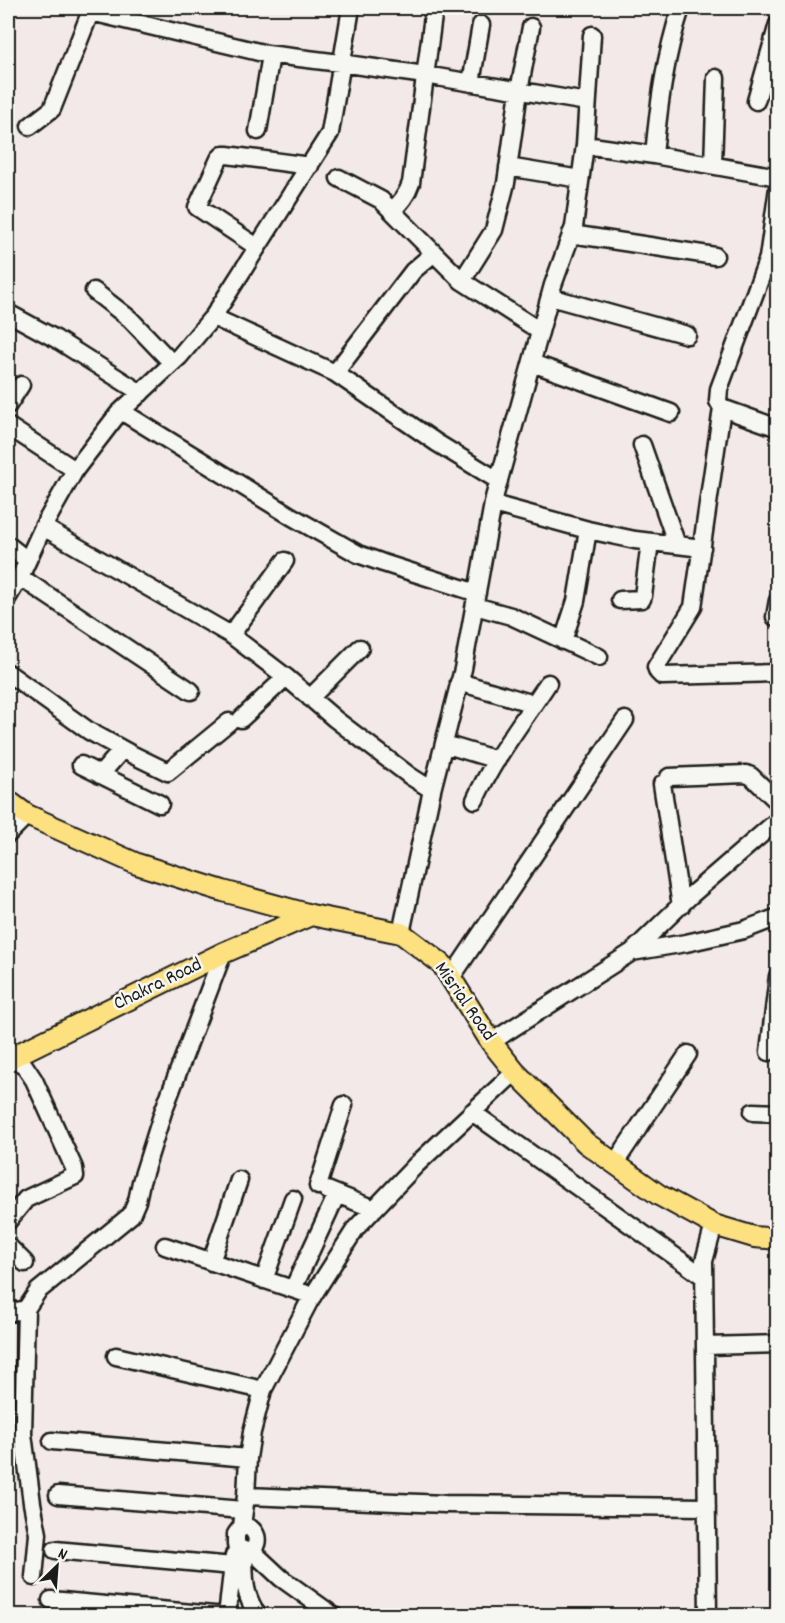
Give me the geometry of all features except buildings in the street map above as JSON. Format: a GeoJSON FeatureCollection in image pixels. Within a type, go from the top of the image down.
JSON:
{"type":"FeatureCollection","features":[{"type":"Feature","properties":{"kind":"main road","name":"Misrial Road"},"geometry":{"type":"LineString","coordinates":[[8,801],[27,815],[137,864],[311,915],[401,933],[442,964],[491,1042],[515,1072],[586,1143],[659,1196],[714,1225],[754,1237],[777,1239]]}},
{"type":"Feature","properties":{"kind":"main road","name":"Chakra Road"},"geometry":{"type":"LineString","coordinates":[[8,1058],[223,953],[311,915]]}},
{"type":"Feature","properties":{"kind":"street"},"geometry":{"type":"LineString","coordinates":[[8,597],[75,470],[121,411],[172,363],[213,317],[330,133],[351,8]]}},
{"type":"Feature","properties":{"kind":"street"},"geometry":{"type":"LineString","coordinates":[[654,154],[661,90],[681,8]]}},
{"type":"Feature","properties":{"kind":"street"},"geometry":{"type":"LineString","coordinates":[[30,126],[52,109],[92,10],[271,55],[425,75],[587,102]]}},
{"type":"Feature","properties":{"kind":"street"},"geometry":{"type":"LineString","coordinates":[[392,211],[402,202],[411,183],[433,16]]}},
{"type":"Feature","properties":{"kind":"street"},"geometry":{"type":"LineString","coordinates":[[756,101],[777,24]]}},
{"type":"Feature","properties":{"kind":"street"},"geometry":{"type":"LineString","coordinates":[[471,83],[481,25]]}},
{"type":"Feature","properties":{"kind":"street"},"geometry":{"type":"LineString","coordinates":[[462,281],[494,230],[508,167],[531,27]]}},
{"type":"Feature","properties":{"kind":"street"},"geometry":{"type":"LineString","coordinates":[[401,933],[432,790],[459,682],[493,504],[540,331],[574,227],[585,145],[592,34]]}},
{"type":"Feature","properties":{"kind":"street"},"geometry":{"type":"LineString","coordinates":[[258,131],[271,55]]}},
{"type":"Feature","properties":{"kind":"street"},"geometry":{"type":"LineString","coordinates":[[713,165],[716,78]]}},
{"type":"Feature","properties":{"kind":"street"},"geometry":{"type":"LineString","coordinates":[[585,145],[654,154],[777,177]]}},
{"type":"Feature","properties":{"kind":"street"},"geometry":{"type":"LineString","coordinates":[[257,247],[197,207],[219,159],[227,155],[310,166]]}},
{"type":"Feature","properties":{"kind":"street"},"geometry":{"type":"LineString","coordinates":[[508,167],[580,179]]}},
{"type":"Feature","properties":{"kind":"street"},"geometry":{"type":"LineString","coordinates":[[339,178],[381,200],[462,281],[540,331]]}},
{"type":"Feature","properties":{"kind":"street"},"geometry":{"type":"LineString","coordinates":[[777,188],[768,258],[719,389],[718,401],[722,408],[693,607],[656,667],[662,676],[777,673]]}},
{"type":"Feature","properties":{"kind":"street"},"geometry":{"type":"LineString","coordinates":[[571,234],[716,256]]}},
{"type":"Feature","properties":{"kind":"street"},"geometry":{"type":"LineString","coordinates":[[335,373],[413,271],[434,253]]}},
{"type":"Feature","properties":{"kind":"street"},"geometry":{"type":"LineString","coordinates":[[94,291],[130,319],[172,363]]}},
{"type":"Feature","properties":{"kind":"street"},"geometry":{"type":"LineString","coordinates":[[550,297],[687,335]]}},
{"type":"Feature","properties":{"kind":"street"},"geometry":{"type":"LineString","coordinates":[[8,313],[56,339],[141,393]]}},
{"type":"Feature","properties":{"kind":"street"},"geometry":{"type":"LineString","coordinates":[[213,317],[335,373],[437,444],[499,481]]}},
{"type":"Feature","properties":{"kind":"street"},"geometry":{"type":"LineString","coordinates":[[532,363],[671,412]]}},
{"type":"Feature","properties":{"kind":"street"},"geometry":{"type":"LineString","coordinates":[[8,405],[21,385]]}},
{"type":"Feature","properties":{"kind":"street"},"geometry":{"type":"LineString","coordinates":[[722,408],[777,428]]}},
{"type":"Feature","properties":{"kind":"street"},"geometry":{"type":"LineString","coordinates":[[121,411],[291,516],[358,554],[476,599],[599,657]]}},
{"type":"Feature","properties":{"kind":"street"},"geometry":{"type":"LineString","coordinates":[[8,426],[75,470]]}},
{"type":"Feature","properties":{"kind":"street"},"geometry":{"type":"LineString","coordinates":[[642,445],[677,545]]}},
{"type":"Feature","properties":{"kind":"street"},"geometry":{"type":"LineString","coordinates":[[493,504],[588,530],[650,542],[702,548]]}},
{"type":"Feature","properties":{"kind":"street"},"geometry":{"type":"LineString","coordinates":[[43,527],[231,635],[410,777],[432,790]]}},
{"type":"Feature","properties":{"kind":"street"},"geometry":{"type":"LineString","coordinates":[[563,641],[576,601],[588,530]]}},
{"type":"Feature","properties":{"kind":"street"},"geometry":{"type":"LineString","coordinates":[[620,600],[642,599],[650,542]]}},
{"type":"Feature","properties":{"kind":"street"},"geometry":{"type":"LineString","coordinates":[[8,545],[27,560]]}},
{"type":"Feature","properties":{"kind":"street"},"geometry":{"type":"LineString","coordinates":[[231,635],[285,561]]}},
{"type":"Feature","properties":{"kind":"street"},"geometry":{"type":"LineString","coordinates":[[20,577],[190,691]]}},
{"type":"Feature","properties":{"kind":"street"},"geometry":{"type":"LineString","coordinates":[[310,698],[360,648]]}},
{"type":"Feature","properties":{"kind":"street"},"geometry":{"type":"LineString","coordinates":[[8,673],[89,731],[168,772],[286,677]]}},
{"type":"Feature","properties":{"kind":"street"},"geometry":{"type":"LineString","coordinates":[[459,682],[534,704]]}},
{"type":"Feature","properties":{"kind":"street"},"geometry":{"type":"LineString","coordinates":[[476,800],[484,780],[548,683]]}},
{"type":"Feature","properties":{"kind":"street"},"geometry":{"type":"LineString","coordinates":[[451,978],[625,720]]}},
{"type":"Feature","properties":{"kind":"street"},"geometry":{"type":"LineString","coordinates":[[444,744],[497,760]]}},
{"type":"Feature","properties":{"kind":"street"},"geometry":{"type":"LineString","coordinates":[[100,775],[122,750]]}},
{"type":"Feature","properties":{"kind":"street"},"geometry":{"type":"LineString","coordinates":[[81,765],[160,804]]}},
{"type":"Feature","properties":{"kind":"street"},"geometry":{"type":"LineString","coordinates":[[681,906],[665,781],[746,774],[777,802]]}},
{"type":"Feature","properties":{"kind":"street"},"geometry":{"type":"LineString","coordinates":[[8,834],[27,815]]}},
{"type":"Feature","properties":{"kind":"street"},"geometry":{"type":"LineString","coordinates":[[491,1042],[632,952],[777,820]]}},
{"type":"Feature","properties":{"kind":"street"},"geometry":{"type":"LineString","coordinates":[[632,952],[744,930],[777,917]]}},
{"type":"Feature","properties":{"kind":"street"},"geometry":{"type":"LineString","coordinates":[[34,1577],[38,1534],[22,1434],[26,1309],[38,1291],[131,1215],[163,1112],[223,953]]}},
{"type":"Feature","properties":{"kind":"street"},"geometry":{"type":"LineString","coordinates":[[769,1052],[777,976]]}},
{"type":"Feature","properties":{"kind":"street"},"geometry":{"type":"LineString","coordinates":[[615,1163],[688,1054]]}},
{"type":"Feature","properties":{"kind":"street"},"geometry":{"type":"LineString","coordinates":[[8,1058],[24,1065],[34,1080],[74,1168],[75,1176],[26,1199],[8,1221]]}},
{"type":"Feature","properties":{"kind":"street"},"geometry":{"type":"LineString","coordinates":[[51,1600],[226,1616],[232,1566],[244,1549],[254,1548],[256,1544],[256,1536],[247,1526],[244,1511],[252,1432],[263,1390],[313,1296],[356,1228],[416,1165],[515,1072]]}},
{"type":"Feature","properties":{"kind":"street"},"geometry":{"type":"LineString","coordinates":[[344,1105],[314,1184],[374,1209]]}},
{"type":"Feature","properties":{"kind":"street"},"geometry":{"type":"LineString","coordinates":[[472,1112],[704,1277]]}},
{"type":"Feature","properties":{"kind":"street"},"geometry":{"type":"LineString","coordinates":[[753,1112],[777,1113]]}},
{"type":"Feature","properties":{"kind":"street"},"geometry":{"type":"LineString","coordinates":[[211,1262],[239,1180]]}},
{"type":"Feature","properties":{"kind":"street"},"geometry":{"type":"LineString","coordinates":[[293,1290],[337,1194]]}},
{"type":"Feature","properties":{"kind":"street"},"geometry":{"type":"LineString","coordinates":[[264,1280],[293,1199]]}},
{"type":"Feature","properties":{"kind":"street"},"geometry":{"type":"LineString","coordinates":[[708,1616],[704,1261],[714,1225]]}},
{"type":"Feature","properties":{"kind":"street"},"geometry":{"type":"LineString","coordinates":[[8,1246],[25,1263]]}},
{"type":"Feature","properties":{"kind":"street"},"geometry":{"type":"LineString","coordinates":[[165,1246],[313,1296]]}},
{"type":"Feature","properties":{"kind":"street"},"geometry":{"type":"LineString","coordinates":[[8,1313],[26,1309]]}},
{"type":"Feature","properties":{"kind":"street"},"geometry":{"type":"LineString","coordinates":[[705,1346],[777,1344]]}},
{"type":"Feature","properties":{"kind":"street"},"geometry":{"type":"LineString","coordinates":[[116,1356],[263,1390]]}},
{"type":"Feature","properties":{"kind":"street"},"geometry":{"type":"LineString","coordinates":[[52,1441],[248,1458]]}},
{"type":"Feature","properties":{"kind":"street"},"geometry":{"type":"LineString","coordinates":[[58,1495],[244,1511],[445,1504],[707,1507]]}},
{"type":"Feature","properties":{"kind":"street"},"geometry":{"type":"LineString","coordinates":[[244,1549],[247,1595],[258,1616]]}},
{"type":"Feature","properties":{"kind":"street"},"geometry":{"type":"LineString","coordinates":[[244,1549],[334,1616]]}},
{"type":"Feature","properties":{"kind":"street"},"geometry":{"type":"LineString","coordinates":[[55,1550],[232,1566]]}}]}
